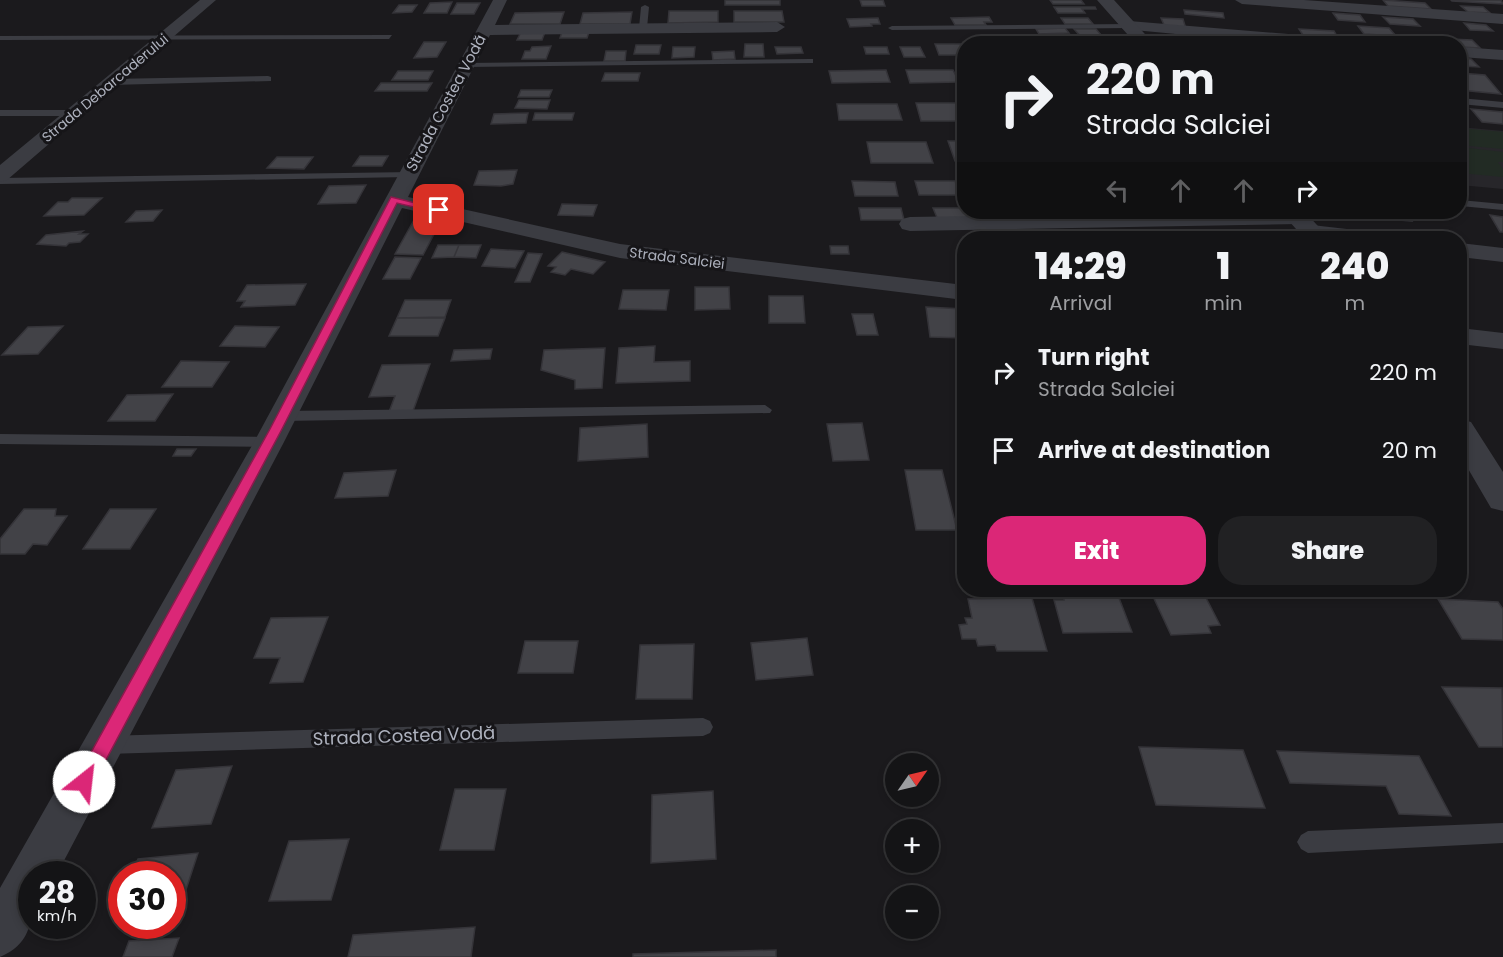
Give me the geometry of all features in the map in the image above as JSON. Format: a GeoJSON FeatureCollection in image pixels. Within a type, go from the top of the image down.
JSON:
{"type":"FeatureCollection","features":[{"type":"Feature","properties":{"kind":"street","name":"Strada Debarcaderului"},"geometry":{"type":"LineString","coordinates":[[0,179],[110,82],[165,39],[209,0]]}},
{"type":"Feature","properties":{"kind":"street","name":"Strada Costea Vodă"},"geometry":{"type":"LineString","coordinates":[[40,861],[276,429],[500,0]]}},
{"type":"Feature","properties":{"kind":"street"},"geometry":{"type":"LineString","coordinates":[[1106,0],[1139,36]]}},
{"type":"Feature","properties":{"kind":"street"},"geometry":{"type":"LineString","coordinates":[[1242,0],[1503,19]]}},
{"type":"Feature","properties":{"kind":"street"},"geometry":{"type":"LineString","coordinates":[[1130,26],[1252,36]]}},
{"type":"Feature","properties":{"kind":"street"},"geometry":{"type":"LineString","coordinates":[[485,30],[777,27]]}},
{"type":"Feature","properties":{"kind":"street"},"geometry":{"type":"LineString","coordinates":[[1467,52],[1503,55]]}},
{"type":"Feature","properties":{"kind":"street","name":"Strada Salciei"},"geometry":{"type":"LineString","coordinates":[[394,200],[620,251],[957,292]]}},
{"type":"Feature","properties":{"kind":"street"},"geometry":{"type":"LineString","coordinates":[[910,224],[1075,230],[1304,225],[1332,231]]}},
{"type":"Feature","properties":{"kind":"street"},"geometry":{"type":"LineString","coordinates":[[1467,251],[1503,255]]}},
{"type":"Feature","properties":{"kind":"street"},"geometry":{"type":"LineString","coordinates":[[1467,337],[1503,341]]}},
{"type":"Feature","properties":{"kind":"street"},"geometry":{"type":"LineString","coordinates":[[1467,441],[1503,499]]}},
{"type":"Feature","properties":{"kind":"street","name":"Strada Costea Vodă"},"geometry":{"type":"LineString","coordinates":[[0,933],[18,900]]}},
{"type":"Feature","properties":{"kind":"lane"},"geometry":{"type":"LineString","coordinates":[[643,28],[645,7]]}},
{"type":"Feature","properties":{"kind":"lane"},"geometry":{"type":"LineString","coordinates":[[892,28],[1130,26]]}},
{"type":"Feature","properties":{"kind":"lane"},"geometry":{"type":"LineString","coordinates":[[0,38],[389,37]]}},
{"type":"Feature","properties":{"kind":"lane"},"geometry":{"type":"LineString","coordinates":[[466,65],[810,61]]}},
{"type":"Feature","properties":{"kind":"lane"},"geometry":{"type":"LineString","coordinates":[[110,82],[268,79]]}},
{"type":"Feature","properties":{"kind":"lane"},"geometry":{"type":"LineString","coordinates":[[1467,102],[1503,105]]}},
{"type":"Feature","properties":{"kind":"lane"},"geometry":{"type":"LineString","coordinates":[[0,113],[75,113]]}},
{"type":"Feature","properties":{"kind":"lane"},"geometry":{"type":"LineString","coordinates":[[0,179],[409,174]]}},
{"type":"Feature","properties":{"kind":"lane"},"geometry":{"type":"LineString","coordinates":[[1467,204],[1503,207]]}},
{"type":"Feature","properties":{"kind":"lane"},"geometry":{"type":"LineString","coordinates":[[0,440],[765,410]]}},
{"type":"Feature","properties":{"kind":"lane","name":"Strada Costea Vodă"},"geometry":{"type":"LineString","coordinates":[[105,745],[703,727]]}},
{"type":"Feature","properties":{"kind":"lane"},"geometry":{"type":"LineString","coordinates":[[1308,842],[1503,833]]}},
{"type":"Feature","properties":{"kind":"shaded area"},"geometry":{"type":"Polygon","coordinates":[[[1467,128],[1503,131],[1503,189],[1467,186],[1467,128]]]}},
{"type":"Feature","properties":{"kind":"shaded area"},"geometry":{"type":"Polygon","coordinates":[[[1467,129],[1503,132],[1503,149],[1467,146],[1467,129]]]}},
{"type":"Feature","properties":{"kind":"shaded area"},"geometry":{"type":"Polygon","coordinates":[[[1467,148],[1503,152],[1503,162],[1498,162],[1503,169],[1503,177],[1467,174],[1467,163],[1469,163],[1467,148]]]}},
{"type":"Feature","properties":{"kind":"building"},"geometry":{"type":"Polygon","coordinates":[[[725,0],[780,0],[780,5],[725,5],[725,0]]]}},
{"type":"Feature","properties":{"kind":"building"},"geometry":{"type":"Polygon","coordinates":[[[860,0],[883,0],[885,6],[862,6],[860,0]]]}},
{"type":"Feature","properties":{"kind":"building"},"geometry":{"type":"Polygon","coordinates":[[[1050,0],[1081,0],[1084,4],[1053,4],[1050,0]]]}},
{"type":"Feature","properties":{"kind":"building"},"geometry":{"type":"Polygon","coordinates":[[[1383,0],[1425,3],[1431,9],[1388,6],[1383,0]]]}},
{"type":"Feature","properties":{"kind":"building"},"geometry":{"type":"Polygon","coordinates":[[[1501,0],[1503,4],[1452,1],[1501,0]]]}},
{"type":"Feature","properties":{"kind":"building"},"geometry":{"type":"Polygon","coordinates":[[[452,2],[447,13],[424,13],[430,3],[452,2]]]}},
{"type":"Feature","properties":{"kind":"building"},"geometry":{"type":"Polygon","coordinates":[[[457,3],[480,3],[474,14],[451,14],[457,3]]]}},
{"type":"Feature","properties":{"kind":"building"},"geometry":{"type":"Polygon","coordinates":[[[399,5],[417,5],[412,12],[393,13],[399,5]]]}},
{"type":"Feature","properties":{"kind":"building"},"geometry":{"type":"Polygon","coordinates":[[[1461,6],[1483,7],[1490,13],[1468,12],[1461,6]]]}},
{"type":"Feature","properties":{"kind":"building"},"geometry":{"type":"Polygon","coordinates":[[[1054,7],[1095,7],[1096,9],[1082,9],[1085,13],[1058,13],[1054,7]]]}},
{"type":"Feature","properties":{"kind":"building"},"geometry":{"type":"Polygon","coordinates":[[[1184,10],[1223,13],[1224,18],[1185,14],[1184,10]]]}},
{"type":"Feature","properties":{"kind":"building"},"geometry":{"type":"Polygon","coordinates":[[[669,11],[718,11],[718,22],[668,23],[669,11]]]}},
{"type":"Feature","properties":{"kind":"building"},"geometry":{"type":"Polygon","coordinates":[[[734,11],[782,11],[784,22],[734,22],[734,11]]]}},
{"type":"Feature","properties":{"kind":"building"},"geometry":{"type":"Polygon","coordinates":[[[564,12],[560,24],[510,24],[515,13],[564,12]]]}},
{"type":"Feature","properties":{"kind":"building"},"geometry":{"type":"Polygon","coordinates":[[[632,12],[630,24],[580,24],[583,13],[632,12]]]}},
{"type":"Feature","properties":{"kind":"building"},"geometry":{"type":"Polygon","coordinates":[[[1333,13],[1360,15],[1365,22],[1338,20],[1333,13]]]}},
{"type":"Feature","properties":{"kind":"building"},"geometry":{"type":"Polygon","coordinates":[[[989,17],[992,22],[984,22],[986,25],[955,25],[951,18],[989,17]]]}},
{"type":"Feature","properties":{"kind":"building"},"geometry":{"type":"Polygon","coordinates":[[[1383,17],[1413,19],[1420,26],[1390,24],[1383,17]]]}},
{"type":"Feature","properties":{"kind":"building"},"geometry":{"type":"Polygon","coordinates":[[[878,18],[880,24],[850,27],[847,19],[878,18]]]}},
{"type":"Feature","properties":{"kind":"building"},"geometry":{"type":"Polygon","coordinates":[[[1061,18],[1088,18],[1093,24],[1065,24],[1061,18]]]}},
{"type":"Feature","properties":{"kind":"building"},"geometry":{"type":"Polygon","coordinates":[[[1161,18],[1183,19],[1186,29],[1165,27],[1161,18]]]}},
{"type":"Feature","properties":{"kind":"building"},"geometry":{"type":"Polygon","coordinates":[[[1464,23],[1486,25],[1493,31],[1470,30],[1464,23]]]}},
{"type":"Feature","properties":{"kind":"building"},"geometry":{"type":"Polygon","coordinates":[[[1358,26],[1389,28],[1396,36],[1364,34],[1358,26]]]}},
{"type":"Feature","properties":{"kind":"building"},"geometry":{"type":"Polygon","coordinates":[[[1065,28],[1069,33],[1039,34],[1036,29],[1065,28]]]}},
{"type":"Feature","properties":{"kind":"building"},"geometry":{"type":"Polygon","coordinates":[[[1074,29],[1096,29],[1102,36],[1080,36],[1074,29]]]}},
{"type":"Feature","properties":{"kind":"building"},"geometry":{"type":"Polygon","coordinates":[[[1299,29],[1334,31],[1337,36],[1315,36],[1303,35],[1299,29]]]}},
{"type":"Feature","properties":{"kind":"building"},"geometry":{"type":"Polygon","coordinates":[[[521,32],[545,32],[542,40],[517,40],[521,32]]]}},
{"type":"Feature","properties":{"kind":"building"},"geometry":{"type":"Polygon","coordinates":[[[562,32],[589,32],[587,38],[560,38],[562,32]]]}},
{"type":"Feature","properties":{"kind":"building"},"geometry":{"type":"Polygon","coordinates":[[[1175,33],[1202,36],[1176,36],[1175,33]]]}},
{"type":"Feature","properties":{"kind":"building"},"geometry":{"type":"Polygon","coordinates":[[[1467,40],[1472,40],[1480,48],[1467,47],[1467,40]]]}},
{"type":"Feature","properties":{"kind":"building"},"geometry":{"type":"Polygon","coordinates":[[[424,42],[446,42],[437,57],[414,58],[424,42]]]}},
{"type":"Feature","properties":{"kind":"building"},"geometry":{"type":"Polygon","coordinates":[[[745,44],[763,44],[764,57],[744,57],[745,44]]]}},
{"type":"Feature","properties":{"kind":"building"},"geometry":{"type":"Polygon","coordinates":[[[935,44],[957,44],[957,55],[939,55],[935,44]]]}},
{"type":"Feature","properties":{"kind":"building"},"geometry":{"type":"Polygon","coordinates":[[[636,45],[661,45],[659,54],[634,54],[636,45]]]}},
{"type":"Feature","properties":{"kind":"building"},"geometry":{"type":"Polygon","coordinates":[[[551,46],[546,59],[522,59],[525,51],[530,51],[532,47],[551,46]]]}},
{"type":"Feature","properties":{"kind":"building"},"geometry":{"type":"Polygon","coordinates":[[[673,47],[695,47],[694,57],[672,58],[673,47]]]}},
{"type":"Feature","properties":{"kind":"building"},"geometry":{"type":"Polygon","coordinates":[[[775,47],[801,47],[803,53],[777,54],[775,47]]]}},
{"type":"Feature","properties":{"kind":"building"},"geometry":{"type":"Polygon","coordinates":[[[864,47],[887,47],[889,54],[866,54],[864,47]]]}},
{"type":"Feature","properties":{"kind":"building"},"geometry":{"type":"Polygon","coordinates":[[[900,47],[920,47],[925,57],[904,57],[900,47]]]}},
{"type":"Feature","properties":{"kind":"building"},"geometry":{"type":"Polygon","coordinates":[[[606,51],[626,51],[625,61],[604,61],[606,51]]]}},
{"type":"Feature","properties":{"kind":"building"},"geometry":{"type":"Polygon","coordinates":[[[734,51],[735,59],[713,60],[712,52],[734,51]]]}},
{"type":"Feature","properties":{"kind":"building"},"geometry":{"type":"Polygon","coordinates":[[[1467,59],[1471,59],[1479,67],[1467,66],[1467,59]]]}},
{"type":"Feature","properties":{"kind":"building"},"geometry":{"type":"Polygon","coordinates":[[[886,70],[890,82],[832,83],[829,71],[886,70]]]}},
{"type":"Feature","properties":{"kind":"building"},"geometry":{"type":"Polygon","coordinates":[[[906,70],[953,70],[957,78],[957,82],[910,83],[906,70]]]}},
{"type":"Feature","properties":{"kind":"building"},"geometry":{"type":"Polygon","coordinates":[[[398,71],[433,71],[428,80],[392,80],[398,71]]]}},
{"type":"Feature","properties":{"kind":"building"},"geometry":{"type":"Polygon","coordinates":[[[605,73],[640,73],[638,81],[602,81],[605,73]]]}},
{"type":"Feature","properties":{"kind":"building"},"geometry":{"type":"Polygon","coordinates":[[[1467,74],[1485,75],[1501,94],[1467,91],[1467,74]]]}},
{"type":"Feature","properties":{"kind":"building"},"geometry":{"type":"Polygon","coordinates":[[[381,83],[432,83],[427,91],[375,91],[381,83]]]}},
{"type":"Feature","properties":{"kind":"building"},"geometry":{"type":"Polygon","coordinates":[[[521,90],[552,90],[549,97],[518,97],[521,90]]]}},
{"type":"Feature","properties":{"kind":"building"},"geometry":{"type":"Polygon","coordinates":[[[519,100],[550,100],[547,109],[515,108],[519,100]]]}},
{"type":"Feature","properties":{"kind":"building"},"geometry":{"type":"Polygon","coordinates":[[[916,103],[957,103],[957,121],[921,121],[916,103]]]}},
{"type":"Feature","properties":{"kind":"building"},"geometry":{"type":"Polygon","coordinates":[[[837,104],[897,104],[902,120],[839,120],[837,104]]]}},
{"type":"Feature","properties":{"kind":"building"},"geometry":{"type":"Polygon","coordinates":[[[1471,109],[1503,112],[1503,124],[1482,122],[1471,109]]]}},
{"type":"Feature","properties":{"kind":"building"},"geometry":{"type":"Polygon","coordinates":[[[528,113],[526,123],[491,124],[494,114],[528,113]]]}},
{"type":"Feature","properties":{"kind":"building"},"geometry":{"type":"Polygon","coordinates":[[[535,113],[574,113],[572,120],[533,120],[535,113]]]}},
{"type":"Feature","properties":{"kind":"building"},"geometry":{"type":"Polygon","coordinates":[[[948,141],[957,141],[957,161],[955,161],[948,141]]]}},
{"type":"Feature","properties":{"kind":"building"},"geometry":{"type":"Polygon","coordinates":[[[867,142],[926,142],[933,163],[871,163],[867,142]]]}},
{"type":"Feature","properties":{"kind":"building"},"geometry":{"type":"Polygon","coordinates":[[[360,156],[388,156],[382,166],[353,166],[360,156]]]}},
{"type":"Feature","properties":{"kind":"building"},"geometry":{"type":"Polygon","coordinates":[[[277,157],[313,157],[304,169],[267,168],[277,157]]]}},
{"type":"Feature","properties":{"kind":"building"},"geometry":{"type":"Polygon","coordinates":[[[517,170],[513,184],[474,185],[479,171],[517,170]]]}},
{"type":"Feature","properties":{"kind":"building"},"geometry":{"type":"Polygon","coordinates":[[[852,181],[895,182],[898,196],[855,196],[852,181]]]}},
{"type":"Feature","properties":{"kind":"building"},"geometry":{"type":"Polygon","coordinates":[[[915,181],[955,181],[957,187],[957,195],[919,195],[915,181]]]}},
{"type":"Feature","properties":{"kind":"building"},"geometry":{"type":"Polygon","coordinates":[[[366,185],[356,203],[318,204],[329,186],[366,185]]]}},
{"type":"Feature","properties":{"kind":"building"},"geometry":{"type":"Polygon","coordinates":[[[72,198],[102,198],[84,215],[44,216],[58,202],[68,202],[72,198]]]}},
{"type":"Feature","properties":{"kind":"building"},"geometry":{"type":"Polygon","coordinates":[[[562,204],[597,205],[593,216],[558,215],[562,204]]]}},
{"type":"Feature","properties":{"kind":"building"},"geometry":{"type":"Polygon","coordinates":[[[859,208],[901,208],[904,220],[861,220],[859,208]]]}},
{"type":"Feature","properties":{"kind":"building"},"geometry":{"type":"Polygon","coordinates":[[[933,208],[957,208],[957,219],[998,219],[938,220],[933,208]]]}},
{"type":"Feature","properties":{"kind":"building"},"geometry":{"type":"Polygon","coordinates":[[[162,210],[153,221],[126,222],[136,211],[162,210]]]}},
{"type":"Feature","properties":{"kind":"building"},"geometry":{"type":"Polygon","coordinates":[[[1490,215],[1503,217],[1503,232],[1500,232],[1490,215]]]}},
{"type":"Feature","properties":{"kind":"building"},"geometry":{"type":"Polygon","coordinates":[[[1388,219],[1411,219],[1412,221],[1388,219]]]}},
{"type":"Feature","properties":{"kind":"building"},"geometry":{"type":"Polygon","coordinates":[[[414,220],[441,221],[423,255],[395,254],[414,220]]]}},
{"type":"Feature","properties":{"kind":"building"},"geometry":{"type":"Polygon","coordinates":[[[83,231],[79,234],[88,234],[80,242],[69,243],[66,246],[37,244],[46,235],[83,231]]]}},
{"type":"Feature","properties":{"kind":"building"},"geometry":{"type":"Polygon","coordinates":[[[438,245],[459,245],[454,257],[432,258],[438,245]]]}},
{"type":"Feature","properties":{"kind":"building"},"geometry":{"type":"Polygon","coordinates":[[[459,245],[481,245],[476,258],[454,257],[459,245]]]}},
{"type":"Feature","properties":{"kind":"building"},"geometry":{"type":"Polygon","coordinates":[[[830,246],[848,246],[849,254],[831,254],[830,246]]]}},
{"type":"Feature","properties":{"kind":"building"},"geometry":{"type":"Polygon","coordinates":[[[491,249],[524,251],[515,268],[482,266],[491,249]]]}},
{"type":"Feature","properties":{"kind":"building"},"geometry":{"type":"Polygon","coordinates":[[[562,252],[605,262],[593,274],[571,269],[565,275],[551,272],[556,267],[548,266],[562,252]]]}},
{"type":"Feature","properties":{"kind":"building"},"geometry":{"type":"Polygon","coordinates":[[[528,253],[542,254],[530,282],[515,282],[528,253]]]}},
{"type":"Feature","properties":{"kind":"building"},"geometry":{"type":"Polygon","coordinates":[[[395,257],[421,258],[410,279],[383,279],[395,257]]]}},
{"type":"Feature","properties":{"kind":"building"},"geometry":{"type":"Polygon","coordinates":[[[306,284],[295,305],[241,307],[245,301],[237,301],[247,285],[306,284]]]}},
{"type":"Feature","properties":{"kind":"building"},"geometry":{"type":"Polygon","coordinates":[[[695,287],[729,287],[730,309],[695,310],[695,287]]]}},
{"type":"Feature","properties":{"kind":"building"},"geometry":{"type":"Polygon","coordinates":[[[623,290],[669,290],[666,310],[619,309],[623,290]]]}},
{"type":"Feature","properties":{"kind":"building"},"geometry":{"type":"Polygon","coordinates":[[[769,296],[803,296],[805,323],[769,323],[769,296]]]}},
{"type":"Feature","properties":{"kind":"building"},"geometry":{"type":"Polygon","coordinates":[[[405,300],[451,300],[445,317],[397,318],[405,300]]]}},
{"type":"Feature","properties":{"kind":"building"},"geometry":{"type":"Polygon","coordinates":[[[926,307],[957,309],[957,338],[930,337],[926,307]]]}},
{"type":"Feature","properties":{"kind":"building"},"geometry":{"type":"Polygon","coordinates":[[[852,314],[873,314],[878,335],[857,335],[852,314]]]}},
{"type":"Feature","properties":{"kind":"building"},"geometry":{"type":"Polygon","coordinates":[[[397,318],[445,318],[438,336],[389,336],[397,318]]]}},
{"type":"Feature","properties":{"kind":"building"},"geometry":{"type":"Polygon","coordinates":[[[63,326],[38,354],[2,355],[28,327],[63,326]]]}},
{"type":"Feature","properties":{"kind":"building"},"geometry":{"type":"Polygon","coordinates":[[[235,326],[279,327],[265,347],[220,346],[235,326]]]}},
{"type":"Feature","properties":{"kind":"building"},"geometry":{"type":"Polygon","coordinates":[[[655,346],[654,362],[690,361],[690,381],[616,383],[619,348],[655,346]]]}},
{"type":"Feature","properties":{"kind":"building"},"geometry":{"type":"Polygon","coordinates":[[[605,348],[602,388],[575,389],[575,380],[541,370],[544,350],[605,348]]]}},
{"type":"Feature","properties":{"kind":"building"},"geometry":{"type":"Polygon","coordinates":[[[492,349],[490,359],[451,361],[454,350],[492,349]]]}},
{"type":"Feature","properties":{"kind":"building"},"geometry":{"type":"Polygon","coordinates":[[[181,361],[229,362],[212,387],[162,387],[181,361]]]}},
{"type":"Feature","properties":{"kind":"building"},"geometry":{"type":"Polygon","coordinates":[[[430,364],[413,411],[389,412],[395,396],[369,397],[382,365],[430,364]]]}},
{"type":"Feature","properties":{"kind":"building"},"geometry":{"type":"Polygon","coordinates":[[[173,394],[155,421],[108,421],[127,395],[173,394]]]}},
{"type":"Feature","properties":{"kind":"building"},"geometry":{"type":"Polygon","coordinates":[[[862,423],[869,460],[833,461],[827,424],[862,423]]]}},
{"type":"Feature","properties":{"kind":"building"},"geometry":{"type":"Polygon","coordinates":[[[647,424],[648,457],[578,461],[580,428],[647,424]]]}},
{"type":"Feature","properties":{"kind":"building"},"geometry":{"type":"Polygon","coordinates":[[[177,449],[196,449],[191,456],[173,456],[177,449]]]}},
{"type":"Feature","properties":{"kind":"building"},"geometry":{"type":"Polygon","coordinates":[[[396,470],[388,496],[335,498],[344,473],[396,470]]]}},
{"type":"Feature","properties":{"kind":"building"},"geometry":{"type":"Polygon","coordinates":[[[905,470],[942,470],[957,530],[916,530],[905,470]]]}},
{"type":"Feature","properties":{"kind":"building"},"geometry":{"type":"Polygon","coordinates":[[[24,509],[56,509],[55,516],[67,516],[47,545],[33,544],[25,554],[0,554],[0,539],[24,509]]]}},
{"type":"Feature","properties":{"kind":"building"},"geometry":{"type":"Polygon","coordinates":[[[110,509],[156,509],[130,549],[83,549],[110,509]]]}},
{"type":"Feature","properties":{"kind":"building"},"geometry":{"type":"Polygon","coordinates":[[[1063,597],[1119,597],[1132,632],[1063,633],[1054,600],[1064,600],[1063,597]]]}},
{"type":"Feature","properties":{"kind":"building"},"geometry":{"type":"Polygon","coordinates":[[[1153,597],[1206,597],[1220,625],[1208,626],[1211,633],[1171,635],[1153,597]]]}},
{"type":"Feature","properties":{"kind":"building"},"geometry":{"type":"Polygon","coordinates":[[[1032,598],[1047,651],[997,651],[995,645],[978,646],[976,639],[962,639],[959,625],[967,624],[965,618],[972,618],[968,599],[1032,598]]]}},
{"type":"Feature","properties":{"kind":"building"},"geometry":{"type":"Polygon","coordinates":[[[1438,599],[1498,602],[1503,609],[1503,640],[1462,639],[1438,599]]]}},
{"type":"Feature","properties":{"kind":"building"},"geometry":{"type":"Polygon","coordinates":[[[328,617],[303,682],[270,683],[280,658],[254,658],[271,618],[328,617]]]}},
{"type":"Feature","properties":{"kind":"building"},"geometry":{"type":"Polygon","coordinates":[[[807,638],[813,675],[756,680],[751,643],[807,638]]]}},
{"type":"Feature","properties":{"kind":"building"},"geometry":{"type":"Polygon","coordinates":[[[525,641],[578,641],[573,673],[518,673],[525,641]]]}},
{"type":"Feature","properties":{"kind":"building"},"geometry":{"type":"Polygon","coordinates":[[[694,644],[692,699],[636,699],[640,645],[694,644]]]}},
{"type":"Feature","properties":{"kind":"building"},"geometry":{"type":"Polygon","coordinates":[[[1442,687],[1502,688],[1503,747],[1479,747],[1442,687]]]}},
{"type":"Feature","properties":{"kind":"building"},"geometry":{"type":"Polygon","coordinates":[[[1139,747],[1243,750],[1265,808],[1156,805],[1139,747]]]}},
{"type":"Feature","properties":{"kind":"building"},"geometry":{"type":"Polygon","coordinates":[[[1277,751],[1419,756],[1451,816],[1399,814],[1386,786],[1290,783],[1277,751]]]}},
{"type":"Feature","properties":{"kind":"building"},"geometry":{"type":"Polygon","coordinates":[[[232,766],[211,824],[152,828],[176,770],[232,766]]]}},
{"type":"Feature","properties":{"kind":"building"},"geometry":{"type":"Polygon","coordinates":[[[455,789],[506,789],[494,850],[440,850],[455,789]]]}},
{"type":"Feature","properties":{"kind":"building"},"geometry":{"type":"Polygon","coordinates":[[[713,791],[716,859],[651,863],[652,795],[713,791]]]}},
{"type":"Feature","properties":{"kind":"building"},"geometry":{"type":"Polygon","coordinates":[[[349,839],[331,900],[269,901],[289,841],[349,839]]]}},
{"type":"Feature","properties":{"kind":"building"},"geometry":{"type":"Polygon","coordinates":[[[198,853],[186,890],[186,861],[137,861],[138,859],[198,853]]]}},
{"type":"Feature","properties":{"kind":"building"},"geometry":{"type":"Polygon","coordinates":[[[475,927],[471,957],[348,957],[353,935],[475,927]]]}},
{"type":"Feature","properties":{"kind":"building"},"geometry":{"type":"Polygon","coordinates":[[[179,939],[172,957],[123,957],[129,941],[179,939]]]}},
{"type":"Feature","properties":{"kind":"building"},"geometry":{"type":"Polygon","coordinates":[[[776,950],[776,957],[633,957],[633,954],[776,950]]]}},
{"type":"Feature","properties":{"kind":"route"},"geometry":{"type":"LineString","coordinates":[[84,782],[276,429],[394,200],[439,210]]}}]}
